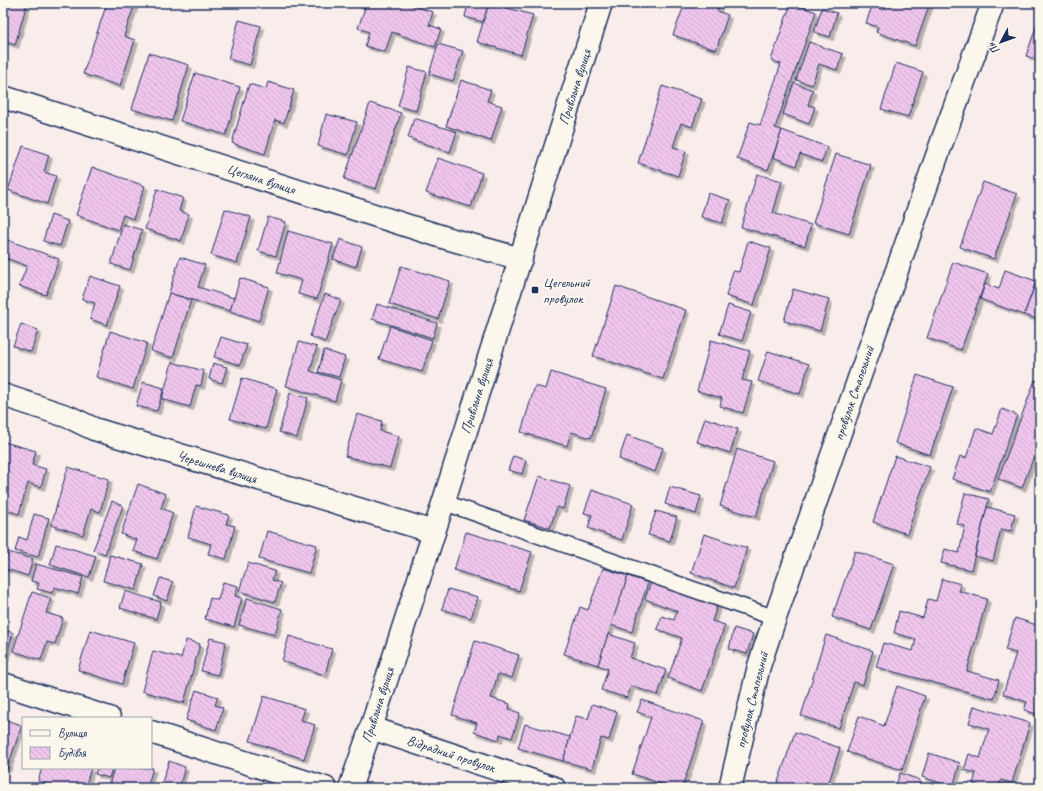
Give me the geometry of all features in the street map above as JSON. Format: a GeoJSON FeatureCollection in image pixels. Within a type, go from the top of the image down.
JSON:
{"type":"FeatureCollection","features":[{"type":"Feature","properties":{"kind":"street","name":"Привільна вулиця"},"geometry":{"type":"LineString","coordinates":[[350,788],[371,728],[434,532],[601,3]]}},
{"type":"Feature","properties":{"kind":"street","name":"провулок Стапельний"},"geometry":{"type":"LineString","coordinates":[[730,788],[759,666],[775,618],[944,136],[993,3]]}},
{"type":"Feature","properties":{"kind":"street","name":"Цегляна вулиця"},"geometry":{"type":"LineString","coordinates":[[3,97],[446,238],[521,258]]}},
{"type":"Feature","properties":{"kind":"street","name":"Черешнева вулиця"},"geometry":{"type":"LineString","coordinates":[[3,395],[69,417],[94,429],[434,532]]}},
{"type":"Feature","properties":{"kind":"street"},"geometry":{"type":"LineString","coordinates":[[3,684],[106,717]]}},
{"type":"Feature","properties":{"kind":"street","name":"Відрадний провулок"},"geometry":{"type":"LineString","coordinates":[[371,728],[554,788]]}},
{"type":"Feature","properties":{"kind":"street"},"geometry":{"type":"LineString","coordinates":[[152,732],[325,788]]}},
{"type":"Feature","properties":{"kind":"lane"},"geometry":{"type":"LineString","coordinates":[[443,502],[775,618]]}},
{"type":"Feature","properties":{"kind":"building"},"geometry":{"type":"Polygon","coordinates":[[[3,3],[27,3],[15,45],[3,41],[3,3]]]}},
{"type":"Feature","properties":{"kind":"building"},"geometry":{"type":"Polygon","coordinates":[[[107,3],[135,3],[124,36],[135,40],[120,86],[83,74],[107,3]]]}},
{"type":"Feature","properties":{"kind":"building"},"geometry":{"type":"Polygon","coordinates":[[[355,3],[411,3],[410,5],[433,12],[429,25],[441,29],[435,47],[392,32],[385,52],[365,46],[369,32],[358,28],[365,8],[355,3]]]}},
{"type":"Feature","properties":{"kind":"building"},"geometry":{"type":"Polygon","coordinates":[[[468,3],[489,3],[483,22],[465,17],[468,3]]]}},
{"type":"Feature","properties":{"kind":"building"},"geometry":{"type":"Polygon","coordinates":[[[489,3],[533,15],[521,55],[477,42],[489,3]]]}},
{"type":"Feature","properties":{"kind":"building"},"geometry":{"type":"Polygon","coordinates":[[[685,3],[720,3],[717,11],[728,15],[716,50],[673,35],[685,3]]]}},
{"type":"Feature","properties":{"kind":"building"},"geometry":{"type":"Polygon","coordinates":[[[791,3],[816,12],[775,128],[782,130],[768,170],[737,159],[750,122],[760,125],[781,64],[771,60],[791,3]]]}},
{"type":"Feature","properties":{"kind":"building"},"geometry":{"type":"Polygon","coordinates":[[[887,3],[930,3],[915,46],[876,32],[878,27],[866,23],[872,6],[884,10],[887,3]]]}},
{"type":"Feature","properties":{"kind":"building"},"geometry":{"type":"Polygon","coordinates":[[[822,8],[837,13],[830,37],[814,32],[822,8]]]}},
{"type":"Feature","properties":{"kind":"building"},"geometry":{"type":"Polygon","coordinates":[[[1040,16],[1040,61],[1026,56],[1040,16]]]}},
{"type":"Feature","properties":{"kind":"building"},"geometry":{"type":"Polygon","coordinates":[[[239,20],[261,26],[250,65],[228,59],[239,20]]]}},
{"type":"Feature","properties":{"kind":"building"},"geometry":{"type":"Polygon","coordinates":[[[809,42],[843,54],[837,70],[819,64],[812,85],[796,80],[809,42]]]}},
{"type":"Feature","properties":{"kind":"building"},"geometry":{"type":"Polygon","coordinates":[[[438,44],[463,51],[453,81],[429,74],[438,44]]]}},
{"type":"Feature","properties":{"kind":"building"},"geometry":{"type":"Polygon","coordinates":[[[149,53],[189,65],[172,121],[132,109],[149,53]]]}},
{"type":"Feature","properties":{"kind":"building"},"geometry":{"type":"Polygon","coordinates":[[[896,63],[923,72],[908,117],[881,109],[896,63]]]}},
{"type":"Feature","properties":{"kind":"building"},"geometry":{"type":"Polygon","coordinates":[[[409,67],[427,72],[416,111],[398,106],[409,67]]]}},
{"type":"Feature","properties":{"kind":"building"},"geometry":{"type":"Polygon","coordinates":[[[195,73],[240,87],[226,135],[180,121],[195,73]]]}},
{"type":"Feature","properties":{"kind":"building"},"geometry":{"type":"Polygon","coordinates":[[[461,80],[491,90],[487,101],[502,106],[491,141],[446,126],[461,80]]]}},
{"type":"Feature","properties":{"kind":"building"},"geometry":{"type":"Polygon","coordinates":[[[268,82],[294,90],[284,123],[275,120],[265,154],[232,143],[249,84],[266,89],[268,82]]]}},
{"type":"Feature","properties":{"kind":"building"},"geometry":{"type":"Polygon","coordinates":[[[794,83],[813,90],[808,105],[815,107],[809,124],[783,114],[794,83]]]}},
{"type":"Feature","properties":{"kind":"building"},"geometry":{"type":"Polygon","coordinates":[[[662,86],[702,99],[692,127],[681,123],[673,147],[686,151],[678,176],[638,163],[662,86]]]}},
{"type":"Feature","properties":{"kind":"building"},"geometry":{"type":"Polygon","coordinates":[[[370,103],[401,113],[376,189],[344,179],[370,103]]]}},
{"type":"Feature","properties":{"kind":"building"},"geometry":{"type":"Polygon","coordinates":[[[326,114],[357,122],[348,155],[318,146],[326,114]]]}},
{"type":"Feature","properties":{"kind":"building"},"geometry":{"type":"Polygon","coordinates":[[[414,118],[457,132],[450,152],[408,138],[414,118]]]}},
{"type":"Feature","properties":{"kind":"building"},"geometry":{"type":"Polygon","coordinates":[[[782,130],[827,147],[822,162],[800,154],[796,166],[773,157],[782,130]]]}},
{"type":"Feature","properties":{"kind":"building"},"geometry":{"type":"Polygon","coordinates":[[[23,146],[49,155],[44,172],[56,176],[47,204],[8,190],[23,146]]]}},
{"type":"Feature","properties":{"kind":"building"},"geometry":{"type":"Polygon","coordinates":[[[836,154],[871,165],[849,234],[813,223],[836,154]]]}},
{"type":"Feature","properties":{"kind":"building"},"geometry":{"type":"Polygon","coordinates":[[[438,158],[482,173],[471,207],[426,193],[438,158]]]}},
{"type":"Feature","properties":{"kind":"building"},"geometry":{"type":"Polygon","coordinates":[[[92,167],[145,186],[133,219],[123,215],[118,230],[76,215],[92,167]]]}},
{"type":"Feature","properties":{"kind":"building"},"geometry":{"type":"Polygon","coordinates":[[[757,174],[782,181],[773,213],[811,225],[805,246],[741,227],[757,174]]]}},
{"type":"Feature","properties":{"kind":"building"},"geometry":{"type":"Polygon","coordinates":[[[983,182],[1017,194],[994,259],[960,247],[983,182]]]}},
{"type":"Feature","properties":{"kind":"building"},"geometry":{"type":"Polygon","coordinates":[[[157,189],[183,198],[179,211],[189,214],[181,241],[145,229],[157,189]]]}},
{"type":"Feature","properties":{"kind":"building"},"geometry":{"type":"Polygon","coordinates":[[[708,193],[730,200],[722,223],[701,217],[708,193]]]}},
{"type":"Feature","properties":{"kind":"building"},"geometry":{"type":"Polygon","coordinates":[[[225,209],[251,217],[237,263],[211,255],[225,209]]]}},
{"type":"Feature","properties":{"kind":"building"},"geometry":{"type":"Polygon","coordinates":[[[51,215],[68,221],[60,246],[43,241],[51,215]]]}},
{"type":"Feature","properties":{"kind":"building"},"geometry":{"type":"Polygon","coordinates":[[[268,217],[286,222],[276,256],[258,251],[268,217]]]}},
{"type":"Feature","properties":{"kind":"building"},"geometry":{"type":"Polygon","coordinates":[[[123,224],[142,230],[130,270],[111,264],[123,224]]]}},
{"type":"Feature","properties":{"kind":"building"},"geometry":{"type":"Polygon","coordinates":[[[288,231],[333,244],[317,299],[298,294],[302,280],[277,273],[288,231]]]}},
{"type":"Feature","properties":{"kind":"building"},"geometry":{"type":"Polygon","coordinates":[[[5,239],[59,259],[46,295],[19,286],[27,266],[3,257],[3,246],[5,239]]]}},
{"type":"Feature","properties":{"kind":"building"},"geometry":{"type":"Polygon","coordinates":[[[340,239],[362,247],[356,267],[333,259],[340,239]]]}},
{"type":"Feature","properties":{"kind":"building"},"geometry":{"type":"Polygon","coordinates":[[[748,241],[771,248],[754,305],[726,296],[733,271],[739,272],[748,241]]]}},
{"type":"Feature","properties":{"kind":"building"},"geometry":{"type":"Polygon","coordinates":[[[180,257],[205,265],[198,287],[234,298],[230,311],[169,293],[180,257]]]}},
{"type":"Feature","properties":{"kind":"building"},"geometry":{"type":"Polygon","coordinates":[[[953,262],[988,274],[961,350],[927,338],[953,262]]]}},
{"type":"Feature","properties":{"kind":"building"},"geometry":{"type":"Polygon","coordinates":[[[401,266],[450,281],[438,319],[389,304],[401,266]]]}},
{"type":"Feature","properties":{"kind":"building"},"geometry":{"type":"Polygon","coordinates":[[[1005,270],[1036,281],[1024,315],[980,299],[985,284],[999,289],[1005,270]]]}},
{"type":"Feature","properties":{"kind":"building"},"geometry":{"type":"Polygon","coordinates":[[[90,276],[120,286],[107,325],[90,319],[95,303],[82,299],[90,276]]]}},
{"type":"Feature","properties":{"kind":"building"},"geometry":{"type":"Polygon","coordinates":[[[240,278],[269,287],[259,321],[230,311],[240,278]]]}},
{"type":"Feature","properties":{"kind":"building"},"geometry":{"type":"Polygon","coordinates":[[[1035,285],[1040,287],[1040,320],[1024,315],[1035,285]]]}},
{"type":"Feature","properties":{"kind":"building"},"geometry":{"type":"Polygon","coordinates":[[[616,286],[686,310],[663,379],[593,356],[616,286]]]}},
{"type":"Feature","properties":{"kind":"building"},"geometry":{"type":"Polygon","coordinates":[[[793,289],[829,299],[820,331],[784,321],[793,289]]]}},
{"type":"Feature","properties":{"kind":"building"},"geometry":{"type":"Polygon","coordinates":[[[169,293],[191,300],[173,358],[151,351],[169,293]]]}},
{"type":"Feature","properties":{"kind":"building"},"geometry":{"type":"Polygon","coordinates":[[[325,294],[341,300],[325,342],[310,336],[325,294]]]}},
{"type":"Feature","properties":{"kind":"building"},"geometry":{"type":"Polygon","coordinates":[[[377,304],[437,323],[433,338],[372,319],[377,304]]]}},
{"type":"Feature","properties":{"kind":"building"},"geometry":{"type":"Polygon","coordinates":[[[728,305],[751,312],[742,341],[719,334],[728,305]]]}},
{"type":"Feature","properties":{"kind":"building"},"geometry":{"type":"Polygon","coordinates":[[[21,324],[38,330],[31,352],[13,346],[21,324]]]}},
{"type":"Feature","properties":{"kind":"building"},"geometry":{"type":"Polygon","coordinates":[[[390,326],[432,340],[422,372],[379,359],[390,326]]]}},
{"type":"Feature","properties":{"kind":"building"},"geometry":{"type":"Polygon","coordinates":[[[110,331],[147,343],[133,389],[96,377],[110,331]]]}},
{"type":"Feature","properties":{"kind":"building"},"geometry":{"type":"Polygon","coordinates":[[[221,337],[247,345],[240,365],[214,357],[221,337]]]}},
{"type":"Feature","properties":{"kind":"building"},"geometry":{"type":"Polygon","coordinates":[[[711,340],[750,351],[742,380],[752,382],[743,413],[720,406],[722,398],[697,391],[711,340]]]}},
{"type":"Feature","properties":{"kind":"building"},"geometry":{"type":"Polygon","coordinates":[[[299,342],[317,347],[310,371],[341,380],[335,401],[286,386],[299,342]]]}},
{"type":"Feature","properties":{"kind":"building"},"geometry":{"type":"Polygon","coordinates":[[[324,350],[345,357],[339,377],[318,372],[324,350]]]}},
{"type":"Feature","properties":{"kind":"building"},"geometry":{"type":"Polygon","coordinates":[[[768,351],[809,364],[800,394],[758,381],[768,351]]]}},
{"type":"Feature","properties":{"kind":"building"},"geometry":{"type":"Polygon","coordinates":[[[172,362],[204,371],[201,386],[196,385],[190,407],[162,399],[172,362]]]}},
{"type":"Feature","properties":{"kind":"building"},"geometry":{"type":"Polygon","coordinates":[[[213,363],[227,367],[222,383],[209,379],[213,363]]]}},
{"type":"Feature","properties":{"kind":"building"},"geometry":{"type":"Polygon","coordinates":[[[551,372],[606,389],[591,438],[571,432],[567,446],[521,432],[535,386],[546,389],[551,372]]]}},
{"type":"Feature","properties":{"kind":"building"},"geometry":{"type":"Polygon","coordinates":[[[917,375],[953,387],[930,455],[895,443],[917,375]]]}},
{"type":"Feature","properties":{"kind":"building"},"geometry":{"type":"Polygon","coordinates":[[[242,378],[277,389],[266,429],[230,419],[242,378]]]}},
{"type":"Feature","properties":{"kind":"building"},"geometry":{"type":"Polygon","coordinates":[[[1035,380],[1040,382],[1040,449],[1037,448],[1022,488],[998,479],[1035,380]]]}},
{"type":"Feature","properties":{"kind":"building"},"geometry":{"type":"Polygon","coordinates":[[[143,382],[164,388],[157,411],[136,406],[143,382]]]}},
{"type":"Feature","properties":{"kind":"building"},"geometry":{"type":"Polygon","coordinates":[[[290,393],[308,398],[297,438],[279,432],[290,393]]]}},
{"type":"Feature","properties":{"kind":"building"},"geometry":{"type":"Polygon","coordinates":[[[1002,409],[1017,415],[990,492],[952,479],[960,456],[966,458],[976,428],[993,434],[1002,409]]]}},
{"type":"Feature","properties":{"kind":"building"},"geometry":{"type":"Polygon","coordinates":[[[357,414],[382,421],[380,431],[399,436],[390,468],[345,456],[357,414]]]}},
{"type":"Feature","properties":{"kind":"building"},"geometry":{"type":"Polygon","coordinates":[[[705,418],[738,429],[730,453],[697,442],[705,418]]]}},
{"type":"Feature","properties":{"kind":"building"},"geometry":{"type":"Polygon","coordinates":[[[627,435],[663,448],[655,472],[619,459],[627,435]]]}},
{"type":"Feature","properties":{"kind":"building"},"geometry":{"type":"Polygon","coordinates":[[[4,442],[36,451],[32,465],[46,469],[41,487],[28,483],[19,514],[3,509],[4,442]]]}},
{"type":"Feature","properties":{"kind":"building"},"geometry":{"type":"Polygon","coordinates":[[[737,449],[773,461],[756,517],[720,506],[737,449]]]}},
{"type":"Feature","properties":{"kind":"building"},"geometry":{"type":"Polygon","coordinates":[[[513,456],[526,460],[522,474],[508,470],[513,456]]]}},
{"type":"Feature","properties":{"kind":"building"},"geometry":{"type":"Polygon","coordinates":[[[895,456],[930,467],[907,534],[873,522],[895,456]]]}},
{"type":"Feature","properties":{"kind":"building"},"geometry":{"type":"Polygon","coordinates":[[[68,467],[109,479],[100,512],[91,509],[83,535],[51,525],[68,467]]]}},
{"type":"Feature","properties":{"kind":"building"},"geometry":{"type":"Polygon","coordinates":[[[539,476],[570,486],[563,509],[557,507],[550,528],[524,520],[539,476]]]}},
{"type":"Feature","properties":{"kind":"building"},"geometry":{"type":"Polygon","coordinates":[[[138,484],[166,494],[161,508],[173,513],[157,559],[133,551],[137,540],[121,534],[138,484]]]}},
{"type":"Feature","properties":{"kind":"building"},"geometry":{"type":"Polygon","coordinates":[[[670,487],[701,496],[696,514],[665,504],[670,487]]]}},
{"type":"Feature","properties":{"kind":"building"},"geometry":{"type":"Polygon","coordinates":[[[592,490],[633,504],[622,540],[588,528],[592,515],[584,513],[592,490]]]}},
{"type":"Feature","properties":{"kind":"building"},"geometry":{"type":"Polygon","coordinates":[[[965,493],[989,499],[971,570],[941,563],[945,549],[959,553],[965,526],[957,524],[965,493]]]}},
{"type":"Feature","properties":{"kind":"building"},"geometry":{"type":"Polygon","coordinates":[[[112,501],[123,506],[105,554],[93,550],[112,501]]]}},
{"type":"Feature","properties":{"kind":"building"},"geometry":{"type":"Polygon","coordinates":[[[196,506],[229,515],[226,524],[235,526],[226,559],[208,554],[211,544],[188,537],[196,506]]]}},
{"type":"Feature","properties":{"kind":"building"},"geometry":{"type":"Polygon","coordinates":[[[987,507],[1015,514],[1011,531],[1001,529],[993,561],[975,556],[987,507]]]}},
{"type":"Feature","properties":{"kind":"building"},"geometry":{"type":"Polygon","coordinates":[[[656,511],[677,517],[670,541],[648,535],[656,511]]]}},
{"type":"Feature","properties":{"kind":"building"},"geometry":{"type":"Polygon","coordinates":[[[34,514],[49,518],[38,557],[15,551],[19,537],[27,540],[34,514]]]}},
{"type":"Feature","properties":{"kind":"building"},"geometry":{"type":"Polygon","coordinates":[[[267,531],[317,545],[309,573],[259,559],[267,531]]]}},
{"type":"Feature","properties":{"kind":"building"},"geometry":{"type":"Polygon","coordinates":[[[466,532],[532,552],[519,591],[454,570],[466,532]]]}},
{"type":"Feature","properties":{"kind":"building"},"geometry":{"type":"Polygon","coordinates":[[[704,534],[747,548],[734,588],[691,573],[704,534]]]}},
{"type":"Feature","properties":{"kind":"building"},"geometry":{"type":"Polygon","coordinates":[[[56,544],[96,556],[89,577],[50,565],[56,544]]]}},
{"type":"Feature","properties":{"kind":"building"},"geometry":{"type":"Polygon","coordinates":[[[855,551],[894,564],[871,630],[832,617],[855,551]]]}},
{"type":"Feature","properties":{"kind":"building"},"geometry":{"type":"Polygon","coordinates":[[[8,552],[33,559],[28,576],[3,568],[8,552]]]}},
{"type":"Feature","properties":{"kind":"building"},"geometry":{"type":"Polygon","coordinates":[[[110,555],[143,564],[136,590],[103,581],[110,555]]]}},
{"type":"Feature","properties":{"kind":"building"},"geometry":{"type":"Polygon","coordinates":[[[248,563],[275,571],[272,580],[281,583],[275,602],[239,591],[248,563]]]}},
{"type":"Feature","properties":{"kind":"building"},"geometry":{"type":"Polygon","coordinates":[[[36,564],[83,577],[78,594],[54,587],[52,593],[37,589],[39,583],[31,581],[36,564]]]}},
{"type":"Feature","properties":{"kind":"building"},"geometry":{"type":"Polygon","coordinates":[[[603,568],[628,576],[598,665],[564,654],[580,607],[588,610],[603,568]]]}},
{"type":"Feature","properties":{"kind":"building"},"geometry":{"type":"Polygon","coordinates":[[[628,576],[648,583],[632,632],[611,625],[628,576]]]}},
{"type":"Feature","properties":{"kind":"building"},"geometry":{"type":"Polygon","coordinates":[[[160,578],[173,582],[167,601],[154,596],[160,578]]]}},
{"type":"Feature","properties":{"kind":"building"},"geometry":{"type":"Polygon","coordinates":[[[652,579],[718,603],[712,621],[725,625],[702,691],[668,678],[682,638],[657,629],[662,616],[674,620],[677,611],[645,599],[652,579]]]}},
{"type":"Feature","properties":{"kind":"building"},"geometry":{"type":"Polygon","coordinates":[[[942,579],[961,584],[959,591],[987,599],[967,671],[999,680],[994,699],[876,667],[883,643],[913,651],[916,639],[894,633],[899,611],[923,618],[928,599],[936,601],[942,579]]]}},
{"type":"Feature","properties":{"kind":"building"},"geometry":{"type":"Polygon","coordinates":[[[223,582],[238,586],[235,596],[242,598],[234,627],[205,619],[210,598],[218,600],[223,582]]]}},
{"type":"Feature","properties":{"kind":"building"},"geometry":{"type":"Polygon","coordinates":[[[448,589],[478,597],[471,618],[442,609],[448,589]]]}},
{"type":"Feature","properties":{"kind":"building"},"geometry":{"type":"Polygon","coordinates":[[[125,591],[161,602],[156,619],[120,608],[125,591]]]}},
{"type":"Feature","properties":{"kind":"building"},"geometry":{"type":"Polygon","coordinates":[[[32,592],[51,598],[46,613],[63,618],[55,644],[47,642],[41,660],[13,651],[32,592]]]}},
{"type":"Feature","properties":{"kind":"building"},"geometry":{"type":"Polygon","coordinates":[[[247,598],[282,609],[275,635],[239,625],[247,598]]]}},
{"type":"Feature","properties":{"kind":"building"},"geometry":{"type":"Polygon","coordinates":[[[1015,618],[1040,626],[1039,715],[1024,710],[1027,702],[1003,694],[1016,653],[1005,650],[1015,618]]]}},
{"type":"Feature","properties":{"kind":"building"},"geometry":{"type":"Polygon","coordinates":[[[734,628],[753,634],[747,654],[729,649],[734,628]]]}},
{"type":"Feature","properties":{"kind":"building"},"geometry":{"type":"Polygon","coordinates":[[[3,629],[13,633],[5,658],[3,658],[3,629]]]}},
{"type":"Feature","properties":{"kind":"building"},"geometry":{"type":"Polygon","coordinates":[[[90,630],[134,643],[122,684],[78,670],[90,630]]]}},
{"type":"Feature","properties":{"kind":"building"},"geometry":{"type":"Polygon","coordinates":[[[608,634],[635,643],[630,658],[666,670],[658,695],[631,686],[627,698],[601,690],[608,669],[598,665],[608,634]]]}},
{"type":"Feature","properties":{"kind":"building"},"geometry":{"type":"Polygon","coordinates":[[[826,635],[873,651],[863,685],[854,682],[839,728],[801,716],[826,635]]]}},
{"type":"Feature","properties":{"kind":"building"},"geometry":{"type":"Polygon","coordinates":[[[289,636],[332,649],[325,675],[282,661],[289,636]]]}},
{"type":"Feature","properties":{"kind":"building"},"geometry":{"type":"Polygon","coordinates":[[[210,638],[226,642],[218,675],[201,671],[210,638]]]}},
{"type":"Feature","properties":{"kind":"building"},"geometry":{"type":"Polygon","coordinates":[[[186,640],[200,644],[184,703],[142,691],[153,651],[181,658],[186,640]]]}},
{"type":"Feature","properties":{"kind":"building"},"geometry":{"type":"Polygon","coordinates":[[[475,641],[519,655],[512,678],[498,674],[491,698],[510,704],[509,709],[520,713],[512,738],[500,734],[499,740],[474,732],[477,723],[452,715],[475,641]]]}},
{"type":"Feature","properties":{"kind":"building"},"geometry":{"type":"Polygon","coordinates":[[[897,686],[925,696],[902,770],[847,752],[859,716],[884,726],[897,686]]]}},
{"type":"Feature","properties":{"kind":"building"},"geometry":{"type":"Polygon","coordinates":[[[196,690],[218,697],[215,705],[223,708],[216,730],[186,720],[196,690]]]}},
{"type":"Feature","properties":{"kind":"building"},"geometry":{"type":"Polygon","coordinates":[[[264,696],[305,709],[301,720],[315,725],[304,759],[250,741],[264,696]]]}},
{"type":"Feature","properties":{"kind":"building"},"geometry":{"type":"Polygon","coordinates":[[[642,700],[704,721],[682,788],[674,788],[632,774],[651,717],[637,712],[642,700]]]}},
{"type":"Feature","properties":{"kind":"building"},"geometry":{"type":"Polygon","coordinates":[[[592,704],[617,712],[609,740],[601,738],[592,769],[563,761],[576,716],[588,719],[592,704]]]}},
{"type":"Feature","properties":{"kind":"building"},"geometry":{"type":"Polygon","coordinates":[[[974,706],[1030,723],[1012,783],[1001,780],[998,788],[987,788],[973,784],[976,773],[964,770],[969,754],[980,758],[989,729],[969,723],[974,706]]]}},
{"type":"Feature","properties":{"kind":"building"},"geometry":{"type":"Polygon","coordinates":[[[3,719],[22,725],[7,769],[3,767],[3,719]]]}},
{"type":"Feature","properties":{"kind":"building"},"geometry":{"type":"Polygon","coordinates":[[[525,724],[570,737],[563,761],[518,748],[525,724]]]}},
{"type":"Feature","properties":{"kind":"building"},"geometry":{"type":"Polygon","coordinates":[[[795,732],[840,748],[827,788],[776,788],[795,732]]]}},
{"type":"Feature","properties":{"kind":"building"},"geometry":{"type":"Polygon","coordinates":[[[929,753],[960,763],[953,787],[922,777],[929,753]]]}},
{"type":"Feature","properties":{"kind":"building"},"geometry":{"type":"Polygon","coordinates":[[[169,761],[185,767],[179,788],[160,788],[169,761]]]}},
{"type":"Feature","properties":{"kind":"building"},"geometry":{"type":"Polygon","coordinates":[[[153,768],[147,788],[108,788],[114,769],[153,768]]]}},
{"type":"Feature","properties":{"kind":"building"},"geometry":{"type":"Polygon","coordinates":[[[42,769],[91,769],[85,788],[56,788],[38,781],[42,769]]]}},
{"type":"Feature","properties":{"kind":"building"},"geometry":{"type":"Polygon","coordinates":[[[97,769],[112,769],[109,778],[95,774],[97,769]]]}},
{"type":"Feature","properties":{"kind":"building"},"geometry":{"type":"Polygon","coordinates":[[[900,773],[920,780],[918,788],[895,788],[900,773]]]}},
{"type":"Feature","properties":{"kind":"place","name":"Цегельний провулок"},"geometry":{"type":"Point","coordinates":[535,290]}}]}
